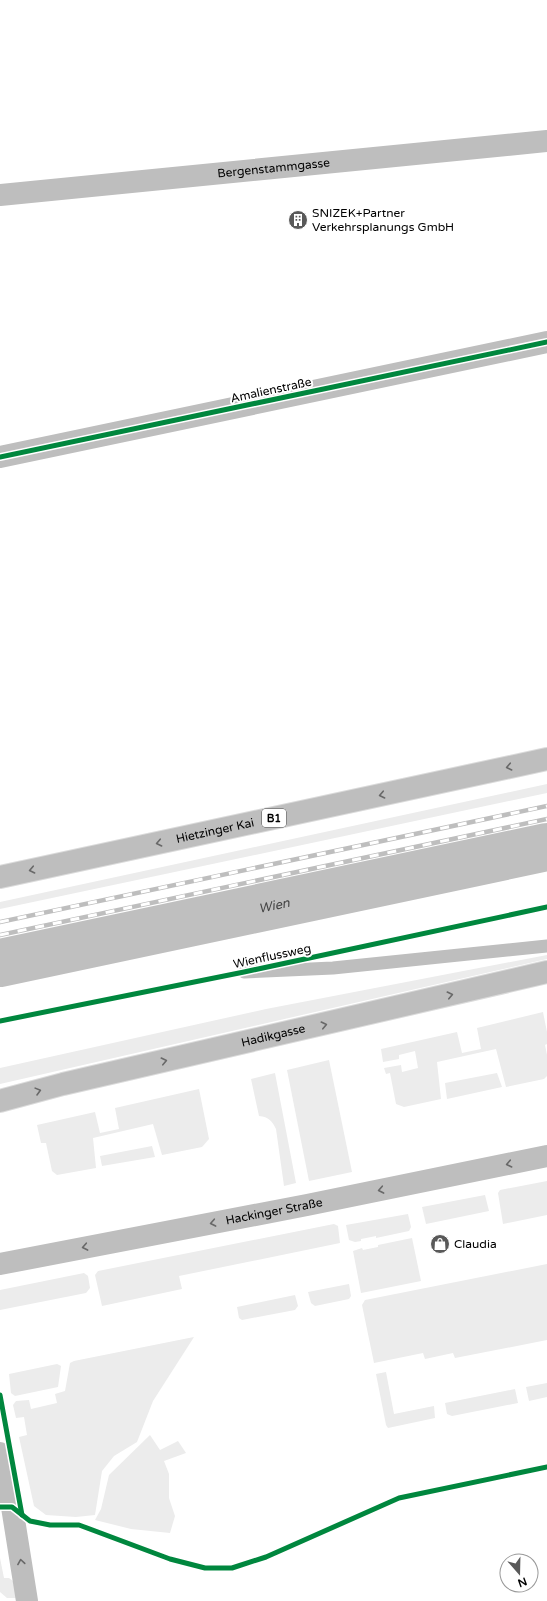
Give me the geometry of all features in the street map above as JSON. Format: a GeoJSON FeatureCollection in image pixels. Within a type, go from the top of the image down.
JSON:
{"type":"FeatureCollection","features":[{"type":"Feature","properties":{"kind":"street","name":"Bergenstammgasse"},"geometry":{"type":"LineString","coordinates":[[0,195],[547,141]]}},
{"type":"Feature","properties":{"kind":"street","name":"Amalienstraße"},"geometry":{"type":"LineString","coordinates":[[0,457],[547,342]]}},
{"type":"Feature","properties":{"kind":"street","name":"Hietzinger Kai"},"geometry":{"type":"LineString","coordinates":[[0,877],[547,759]]}},
{"type":"Feature","properties":{"kind":"street","name":"Hadikgasse"},"geometry":{"type":"LineString","coordinates":[[0,1101],[63,1084],[547,972]]}},
{"type":"Feature","properties":{"kind":"street","name":"Hackinger Straße"},"geometry":{"type":"LineString","coordinates":[[0,1264],[307,1205],[547,1156]]}},
{"type":"Feature","properties":{"kind":"street"},"geometry":{"type":"LineString","coordinates":[[0,1454],[12,1507],[27,1601]]}},
{"type":"Feature","properties":{"kind":"lane"},"geometry":{"type":"LineString","coordinates":[[244,972],[333,968],[547,946]]}},
{"type":"Feature","properties":{"kind":"shaded area"},"geometry":{"type":"Polygon","coordinates":[[[547,784],[547,793],[0,909],[0,902],[547,784]]]}},
{"type":"Feature","properties":{"kind":"shaded area"},"geometry":{"type":"Polygon","coordinates":[[[547,955],[547,959],[0,1084],[0,1068],[266,1009],[547,955]]]}},
{"type":"Feature","properties":{"kind":"shaded area"},"geometry":{"type":"Polygon","coordinates":[[[543,1012],[547,1032],[547,1044],[545,1045],[547,1055],[547,1076],[544,1079],[506,1087],[496,1049],[437,1062],[441,1099],[404,1107],[396,1104],[390,1073],[386,1074],[384,1068],[401,1065],[402,1072],[418,1068],[415,1051],[399,1055],[399,1059],[383,1062],[381,1049],[457,1032],[462,1053],[481,1049],[477,1028],[543,1012]]]}},
{"type":"Feature","properties":{"kind":"shaded area"},"geometry":{"type":"Polygon","coordinates":[[[329,1060],[352,1172],[309,1181],[287,1070],[329,1060]]]}},
{"type":"Feature","properties":{"kind":"shaded area"},"geometry":{"type":"Polygon","coordinates":[[[275,1073],[296,1183],[284,1186],[276,1129],[270,1120],[259,1116],[251,1079],[275,1073]]]}},
{"type":"Feature","properties":{"kind":"shaded area"},"geometry":{"type":"Polygon","coordinates":[[[497,1073],[502,1087],[447,1099],[445,1083],[497,1073]]]}},
{"type":"Feature","properties":{"kind":"shaded area"},"geometry":{"type":"Polygon","coordinates":[[[199,1089],[209,1139],[202,1147],[162,1155],[153,1124],[93,1138],[96,1168],[57,1175],[52,1171],[46,1143],[41,1143],[37,1125],[95,1112],[100,1133],[119,1129],[115,1108],[199,1089]]]}},
{"type":"Feature","properties":{"kind":"shaded area"},"geometry":{"type":"Polygon","coordinates":[[[152,1146],[155,1157],[102,1166],[100,1156],[152,1146]]]}},
{"type":"Feature","properties":{"kind":"shaded area"},"geometry":{"type":"Polygon","coordinates":[[[547,1181],[547,1215],[503,1224],[498,1193],[500,1190],[547,1181]]]}},
{"type":"Feature","properties":{"kind":"shaded area"},"geometry":{"type":"Polygon","coordinates":[[[485,1195],[489,1211],[426,1224],[422,1207],[485,1195]]]}},
{"type":"Feature","properties":{"kind":"shaded area"},"geometry":{"type":"Polygon","coordinates":[[[408,1214],[411,1227],[409,1231],[376,1238],[376,1236],[361,1239],[361,1241],[355,1242],[349,1240],[346,1225],[408,1214]]]}},
{"type":"Feature","properties":{"kind":"shaded area"},"geometry":{"type":"Polygon","coordinates":[[[334,1224],[338,1226],[340,1243],[179,1276],[182,1289],[102,1306],[95,1275],[98,1271],[334,1224]]]}},
{"type":"Feature","properties":{"kind":"shaded area"},"geometry":{"type":"Polygon","coordinates":[[[412,1238],[421,1281],[361,1293],[353,1251],[362,1248],[363,1250],[378,1247],[378,1245],[412,1238]]]}},
{"type":"Feature","properties":{"kind":"shaded area"},"geometry":{"type":"Polygon","coordinates":[[[547,1264],[547,1340],[455,1358],[453,1353],[425,1359],[423,1353],[374,1363],[362,1305],[365,1300],[547,1264]]]}},
{"type":"Feature","properties":{"kind":"shaded area"},"geometry":{"type":"Polygon","coordinates":[[[84,1273],[88,1276],[90,1288],[86,1293],[0,1310],[0,1290],[84,1273]]]}},
{"type":"Feature","properties":{"kind":"shaded area"},"geometry":{"type":"Polygon","coordinates":[[[349,1284],[351,1296],[349,1299],[315,1306],[311,1303],[308,1292],[349,1284]]]}},
{"type":"Feature","properties":{"kind":"shaded area"},"geometry":{"type":"Polygon","coordinates":[[[295,1295],[298,1306],[295,1310],[242,1320],[239,1318],[237,1307],[295,1295]]]}},
{"type":"Feature","properties":{"kind":"shaded area"},"geometry":{"type":"Polygon","coordinates":[[[194,1337],[153,1401],[137,1442],[114,1456],[102,1471],[95,1515],[76,1517],[46,1515],[34,1506],[19,1437],[27,1435],[24,1417],[16,1418],[13,1405],[16,1401],[29,1400],[31,1409],[57,1403],[55,1394],[65,1391],[70,1363],[74,1361],[194,1337]]]}},
{"type":"Feature","properties":{"kind":"shaded area"},"geometry":{"type":"Polygon","coordinates":[[[57,1364],[61,1366],[58,1387],[15,1396],[11,1393],[9,1374],[57,1364]]]}},
{"type":"Feature","properties":{"kind":"shaded area"},"geometry":{"type":"Polygon","coordinates":[[[386,1372],[394,1414],[434,1406],[435,1418],[388,1428],[386,1425],[376,1374],[386,1372]]]}},
{"type":"Feature","properties":{"kind":"shaded area"},"geometry":{"type":"Polygon","coordinates":[[[547,1383],[547,1397],[529,1401],[526,1387],[547,1383]]]}},
{"type":"Feature","properties":{"kind":"shaded area"},"geometry":{"type":"Polygon","coordinates":[[[515,1389],[518,1403],[452,1416],[447,1414],[445,1403],[515,1389]]]}},
{"type":"Feature","properties":{"kind":"shaded area"},"geometry":{"type":"Polygon","coordinates":[[[150,1435],[160,1450],[178,1441],[186,1453],[164,1461],[169,1474],[169,1498],[175,1516],[170,1533],[131,1529],[95,1520],[101,1509],[109,1475],[150,1435]]]}},
{"type":"Feature","properties":{"kind":"shaded area"},"geometry":{"type":"Polygon","coordinates":[[[0,1558],[4,1578],[9,1578],[13,1581],[17,1598],[7,1598],[0,1592],[0,1558]]]}},
{"type":"Feature","properties":{"kind":"waterway","name":"Wien"},"geometry":{"type":"LineString","coordinates":[[0,963],[547,847]]}},
{"type":"Feature","properties":{"kind":"railway"},"geometry":{"type":"LineString","coordinates":[[0,922],[547,806]]}},
{"type":"Feature","properties":{"kind":"railway"},"geometry":{"type":"LineString","coordinates":[[0,935],[547,819]]}},
{"type":"Feature","properties":{"kind":"cycle path"},"geometry":{"type":"LineString","coordinates":[[0,457],[547,342]]}},
{"type":"Feature","properties":{"kind":"cycle path","name":"Wienflussweg"},"geometry":{"type":"LineString","coordinates":[[0,1021],[244,972],[547,907]]}},
{"type":"Feature","properties":{"kind":"cycle path"},"geometry":{"type":"LineString","coordinates":[[0,1395],[22,1515]]}},
{"type":"Feature","properties":{"kind":"cycle path"},"geometry":{"type":"LineString","coordinates":[[0,1507],[12,1507],[30,1521],[50,1525],[79,1525],[170,1559],[205,1568],[232,1568],[266,1557],[399,1498],[547,1467]]}},
{"type":"Feature","properties":{"kind":"place","name":"SNIZEK+Partner Verkehrsplanungs GmbH"},"geometry":{"type":"Point","coordinates":[298,220]}},
{"type":"Feature","properties":{"kind":"place","name":"Claudia"},"geometry":{"type":"Point","coordinates":[440,1244]}}]}
